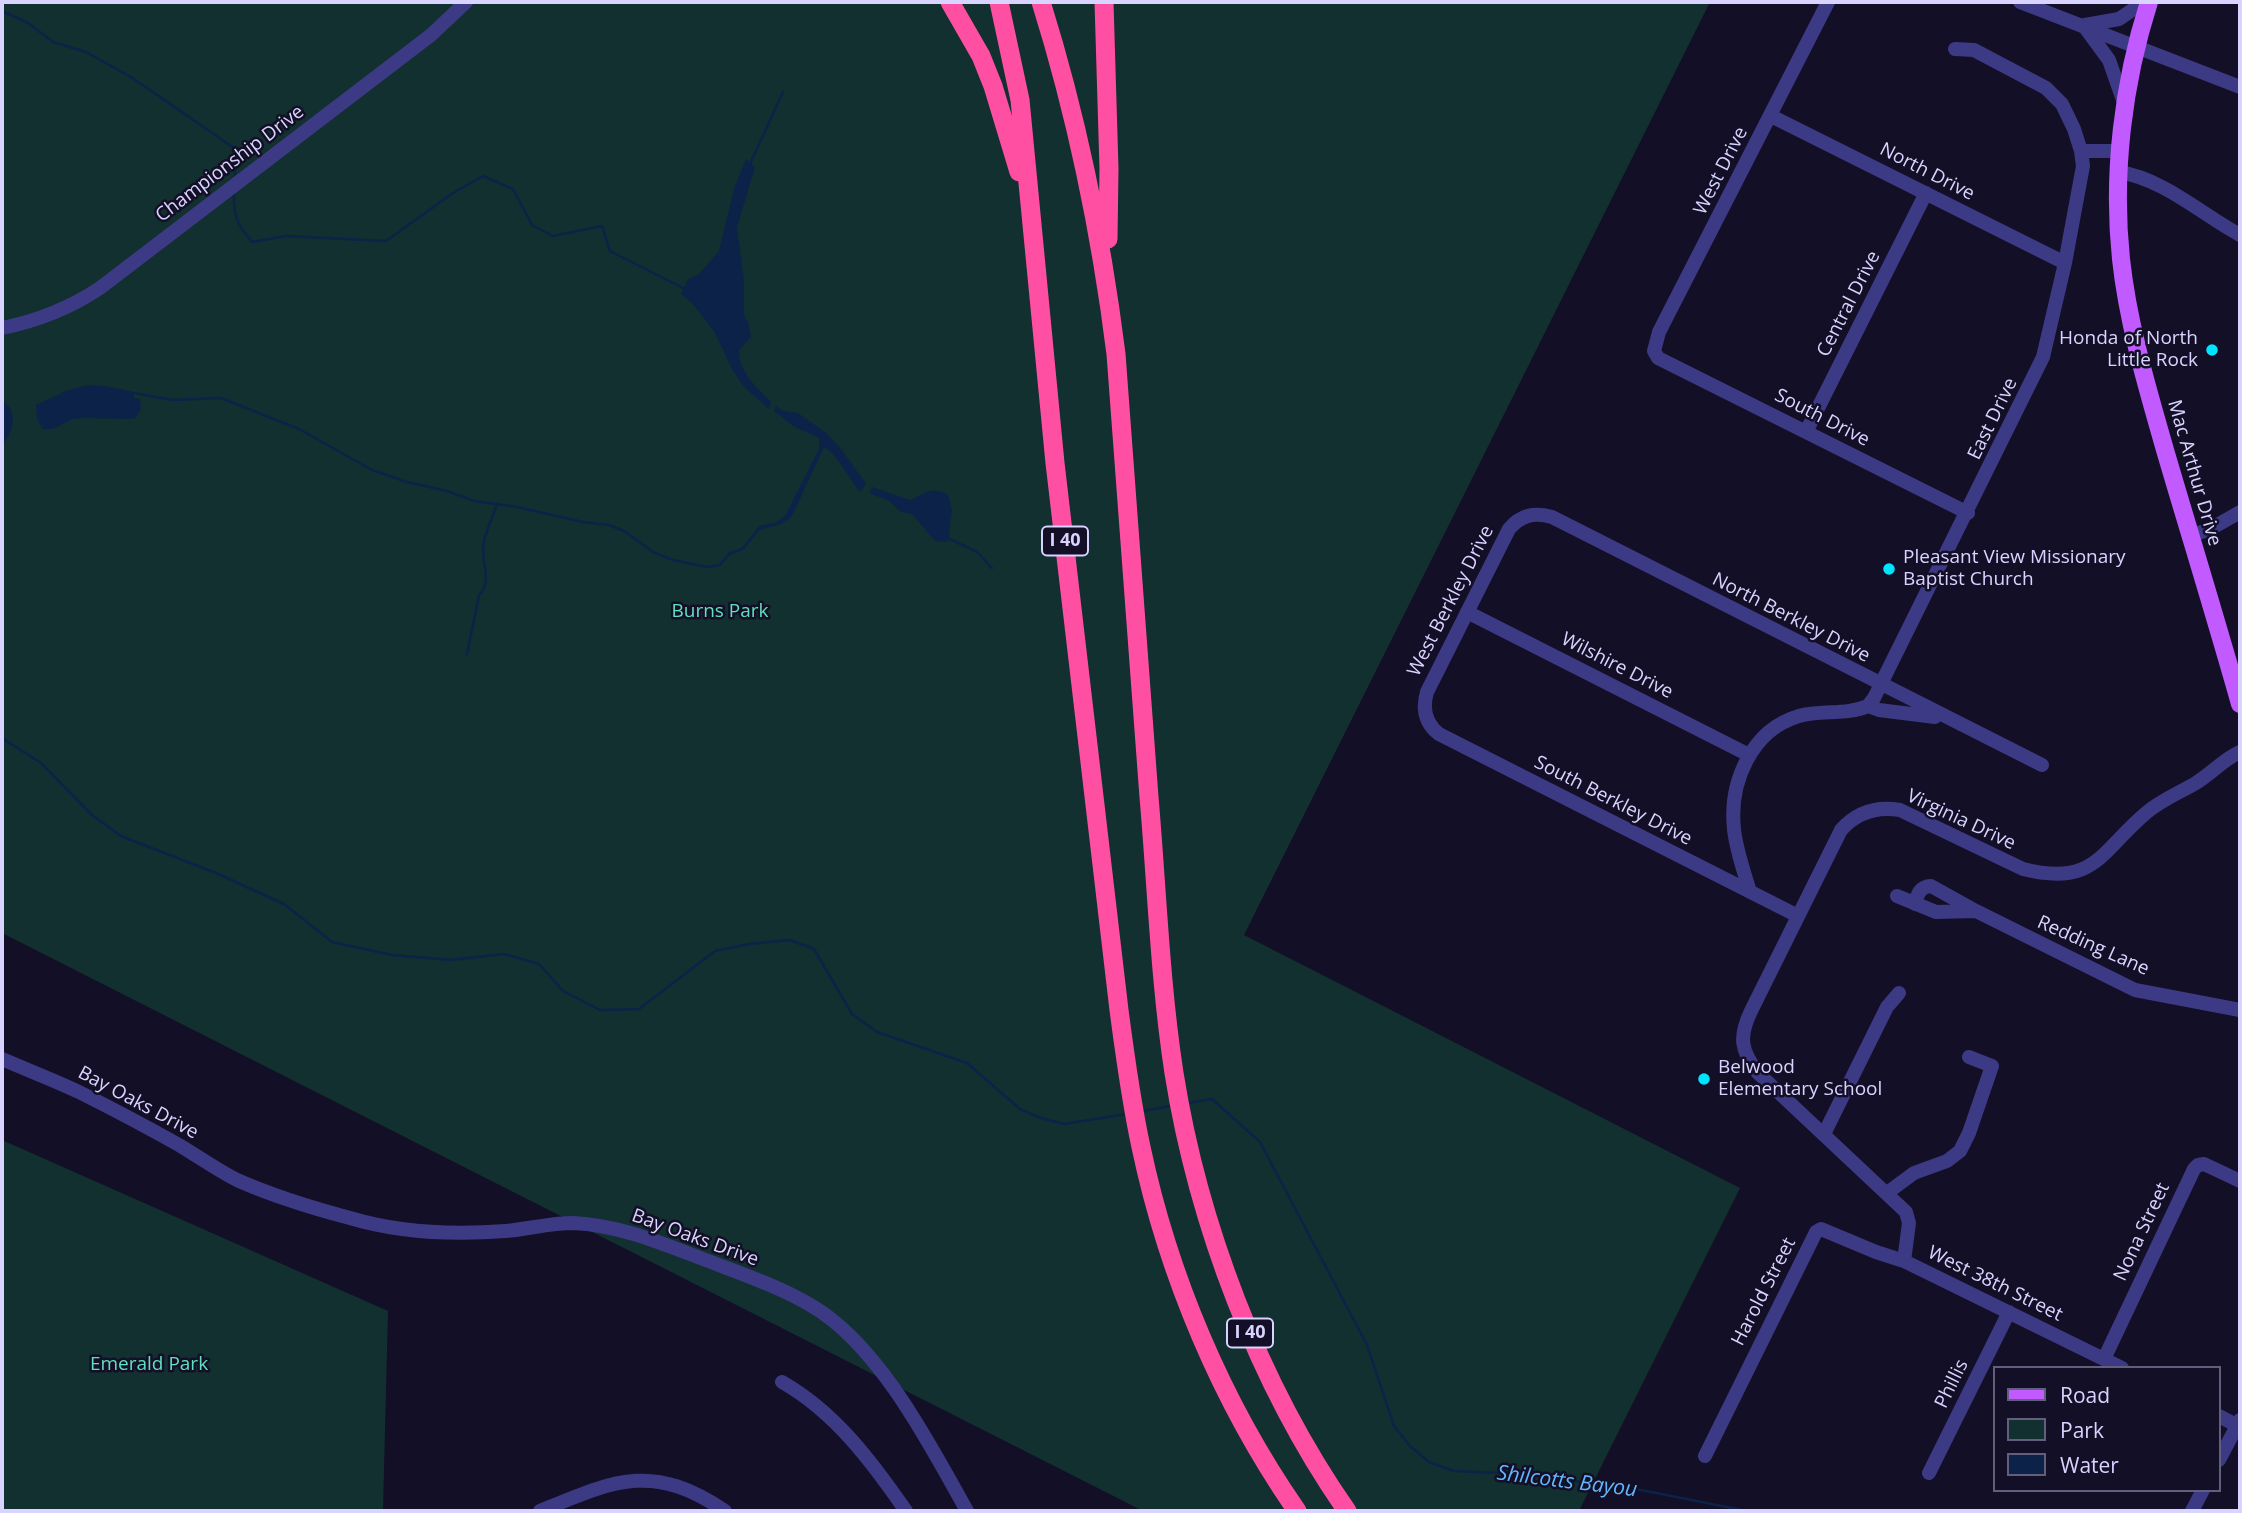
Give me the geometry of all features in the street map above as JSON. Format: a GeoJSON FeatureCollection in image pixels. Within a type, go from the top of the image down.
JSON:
{"type":"FeatureCollection","features":[{"type":"Feature","properties":{"kind":"highway"},"geometry":{"type":"LineString","coordinates":[[950,2],[981,56],[993,86],[1030,205]]}},
{"type":"Feature","properties":{"kind":"highway","name":"I 40"},"geometry":{"type":"LineString","coordinates":[[999,2],[1020,100],[1055,463],[1128,1082],[1141,1148],[1174,1266],[1202,1338],[1245,1426],[1297,1511]]}},
{"type":"Feature","properties":{"kind":"highway","name":"I 40"},"geometry":{"type":"LineString","coordinates":[[1041,2],[1075,124],[1107,282],[1116,354],[1168,1028],[1187,1140],[1213,1232],[1249,1330],[1297,1429],[1347,1511]]}},
{"type":"Feature","properties":{"kind":"highway"},"geometry":{"type":"LineString","coordinates":[[1104,2],[1109,169],[1107,282]]}},
{"type":"Feature","properties":{"kind":"main road","name":"Mac Arthur Drive"},"geometry":{"type":"LineString","coordinates":[[2146,2],[2125,105],[2120,150],[2119,230],[2130,315],[2144,377],[2238,685],[2240,705]]}},
{"type":"Feature","properties":{"kind":"street","name":"Championship Drive"},"geometry":{"type":"LineString","coordinates":[[2,328],[45,316],[83,299],[431,35],[466,2]]}},
{"type":"Feature","properties":{"kind":"street","name":"West Drive"},"geometry":{"type":"LineString","coordinates":[[1658,358],[1654,351],[1659,332],[1828,2]]}},
{"type":"Feature","properties":{"kind":"street"},"geometry":{"type":"LineString","coordinates":[[2020,2],[2240,88]]}},
{"type":"Feature","properties":{"kind":"street"},"geometry":{"type":"LineString","coordinates":[[2083,25],[2119,19],[2146,2]]}},
{"type":"Feature","properties":{"kind":"street"},"geometry":{"type":"LineString","coordinates":[[2083,25],[2109,60],[2125,105]]}},
{"type":"Feature","properties":{"kind":"street"},"geometry":{"type":"LineString","coordinates":[[1955,49],[1975,50],[2046,88],[2066,111],[2081,151],[2120,150]]}},
{"type":"Feature","properties":{"kind":"street","name":"North Drive"},"geometry":{"type":"LineString","coordinates":[[1771,116],[2065,263]]}},
{"type":"Feature","properties":{"kind":"street","name":"East Drive"},"geometry":{"type":"LineString","coordinates":[[1868,706],[1968,513],[2043,357],[2081,178],[2081,151]]}},
{"type":"Feature","properties":{"kind":"street"},"geometry":{"type":"LineString","coordinates":[[2119,172],[2154,184],[2240,235]]}},
{"type":"Feature","properties":{"kind":"street","name":"Central Drive"},"geometry":{"type":"LineString","coordinates":[[1806,432],[1926,193]]}},
{"type":"Feature","properties":{"kind":"street","name":"South Drive"},"geometry":{"type":"LineString","coordinates":[[1658,358],[1968,513]]}},
{"type":"Feature","properties":{"kind":"street"},"geometry":{"type":"LineString","coordinates":[[2191,536],[2240,512]]}},
{"type":"Feature","properties":{"kind":"street","name":"North Berkley Drive"},"geometry":{"type":"LineString","coordinates":[[1522,518],[1533,514],[1552,517],[2042,765]]}},
{"type":"Feature","properties":{"kind":"street","name":"West Berkley Drive"},"geometry":{"type":"LineString","coordinates":[[1424,708],[1427,692],[1508,529],[1522,518]]}},
{"type":"Feature","properties":{"kind":"street","name":"Wilshire Drive"},"geometry":{"type":"LineString","coordinates":[[1467,612],[1749,755]]}},
{"type":"Feature","properties":{"kind":"street"},"geometry":{"type":"LineString","coordinates":[[1750,892],[1734,830],[1733,812],[1736,788],[1749,755],[1770,731],[1796,717],[1868,706],[1954,721]]}},
{"type":"Feature","properties":{"kind":"street","name":"South Berkley Drive"},"geometry":{"type":"LineString","coordinates":[[1424,708],[1429,724],[1439,734],[1798,916]]}},
{"type":"Feature","properties":{"kind":"street","name":"Virginia Drive"},"geometry":{"type":"LineString","coordinates":[[1777,1090],[1749,1062],[1742,1035],[1751,1011],[1841,830],[1859,815],[1870,810],[1890,808],[1908,812],[2023,869],[2041,874],[2067,873],[2099,860],[2151,809],[2196,783],[2240,752]]}},
{"type":"Feature","properties":{"kind":"street","name":"Redding Lane"},"geometry":{"type":"LineString","coordinates":[[1915,904],[1918,893],[1931,886],[2135,990],[2240,1010]]}},
{"type":"Feature","properties":{"kind":"street","name":"Redding Lane"},"geometry":{"type":"LineString","coordinates":[[1897,896],[1948,913],[1976,911]]}},
{"type":"Feature","properties":{"kind":"street"},"geometry":{"type":"LineString","coordinates":[[1824,1134],[1887,1007],[1899,993]]}},
{"type":"Feature","properties":{"kind":"street"},"geometry":{"type":"LineString","coordinates":[[1888,1193],[1914,1173],[1950,1160],[1963,1146],[1992,1066],[1969,1057]]}},
{"type":"Feature","properties":{"kind":"street","name":"Bay Oaks Drive"},"geometry":{"type":"LineString","coordinates":[[2,1059],[77,1091],[236,1179],[351,1219],[458,1234],[554,1224],[584,1224],[613,1229],[677,1249],[811,1305],[850,1337],[883,1374],[914,1416],[967,1511]]}},
{"type":"Feature","properties":{"kind":"street","name":"West 38th Street"},"geometry":{"type":"LineString","coordinates":[[1777,1090],[1888,1193],[1907,1215],[1904,1261],[2118,1366]]}},
{"type":"Feature","properties":{"kind":"street","name":"Nona Street"},"geometry":{"type":"LineString","coordinates":[[2104,1359],[2194,1169],[2204,1164],[2240,1181]]}},
{"type":"Feature","properties":{"kind":"street","name":"Harold Street"},"geometry":{"type":"LineString","coordinates":[[1705,1456],[1816,1232],[1824,1229],[1904,1261]]}},
{"type":"Feature","properties":{"kind":"street","name":"Phillis"},"geometry":{"type":"LineString","coordinates":[[1929,1473],[2009,1312]]}},
{"type":"Feature","properties":{"kind":"street"},"geometry":{"type":"LineString","coordinates":[[782,1382],[818,1405],[870,1463],[906,1511]]}},
{"type":"Feature","properties":{"kind":"street"},"geometry":{"type":"LineString","coordinates":[[2221,1417],[2239,1424],[2221,1456]]}},
{"type":"Feature","properties":{"kind":"street"},"geometry":{"type":"LineString","coordinates":[[540,1511],[612,1483],[641,1480],[660,1481],[681,1487],[726,1511]]}},
{"type":"Feature","properties":{"kind":"street"},"geometry":{"type":"LineString","coordinates":[[2192,1511],[2202,1492]]}},
{"type":"Feature","properties":{"kind":"green space","name":"Burns Park"},"geometry":{"type":"Polygon","coordinates":[[[2,2],[1710,2],[1244,935],[1740,1188],[1579,1511],[1143,1511],[2,933],[2,2]]]}},
{"type":"Feature","properties":{"kind":"green space","name":"Emerald Park"},"geometry":{"type":"Polygon","coordinates":[[[2,1140],[388,1311],[383,1511],[2,1511],[2,1140]]]}},
{"type":"Feature","properties":{"kind":"water"},"geometry":{"type":"Polygon","coordinates":[[[746,159],[755,167],[737,227],[744,282],[744,315],[751,337],[739,350],[745,372],[771,402],[769,409],[744,387],[733,371],[714,331],[692,303],[681,294],[688,279],[699,274],[719,251],[734,189],[746,159]]]}},
{"type":"Feature","properties":{"kind":"water"},"geometry":{"type":"Polygon","coordinates":[[[88,385],[134,392],[134,398],[140,399],[141,409],[136,418],[73,419],[53,429],[43,429],[37,419],[36,405],[66,391],[88,385]]]}},
{"type":"Feature","properties":{"kind":"water"},"geometry":{"type":"Polygon","coordinates":[[[2,401],[11,410],[13,422],[2,445],[2,401]]]}},
{"type":"Feature","properties":{"kind":"water"},"geometry":{"type":"Polygon","coordinates":[[[776,406],[783,411],[798,413],[826,433],[866,483],[862,491],[858,490],[838,461],[824,447],[793,514],[782,524],[760,530],[743,550],[741,549],[759,526],[775,523],[785,516],[819,449],[819,438],[793,426],[774,411],[776,406]]]}},
{"type":"Feature","properties":{"kind":"water"},"geometry":{"type":"Polygon","coordinates":[[[872,487],[910,500],[933,491],[948,495],[952,510],[948,542],[935,541],[912,514],[901,512],[889,501],[869,493],[872,487]]]}},
{"type":"Feature","properties":{"kind":"waterway"},"geometry":{"type":"LineString","coordinates":[[2,11],[28,23],[53,42],[86,52],[131,77],[234,148],[235,178]]}},
{"type":"Feature","properties":{"kind":"waterway"},"geometry":{"type":"LineString","coordinates":[[749,166],[783,92]]}},
{"type":"Feature","properties":{"kind":"waterway"},"geometry":{"type":"LineString","coordinates":[[234,192],[237,219],[252,242],[286,236],[386,241],[453,193],[483,176],[513,189],[532,225],[553,236],[602,226],[610,251],[685,289]]}},
{"type":"Feature","properties":{"kind":"waterway"},"geometry":{"type":"LineString","coordinates":[[134,393],[172,400],[221,398],[299,429],[372,470],[474,501],[609,525],[624,531],[653,552],[673,560],[707,567],[720,565],[729,554],[744,548]]}},
{"type":"Feature","properties":{"kind":"waterway"},"geometry":{"type":"LineString","coordinates":[[467,654],[479,595],[485,583],[484,541],[497,504]]}},
{"type":"Feature","properties":{"kind":"waterway"},"geometry":{"type":"LineString","coordinates":[[946,537],[977,552],[992,568]]}},
{"type":"Feature","properties":{"kind":"waterway"},"geometry":{"type":"LineString","coordinates":[[2,738],[41,763],[92,815],[121,836],[216,873],[284,904],[332,942],[392,955],[451,960],[504,954],[539,964],[563,991],[600,1010],[639,1009],[715,951],[790,940],[814,949],[852,1014],[877,1032],[967,1063],[1020,1109],[1064,1124],[1126,1114]]}},
{"type":"Feature","properties":{"kind":"waterway","name":"Shilcotts Bayou"},"geometry":{"type":"LineString","coordinates":[[1188,1103],[1212,1099],[1260,1142],[1367,1345],[1394,1426],[1410,1446],[1429,1462],[1454,1471],[1524,1474],[1641,1490],[1747,1511]]}},
{"type":"Feature","properties":{"kind":"waterway"},"geometry":{"type":"LineString","coordinates":[[1143,1111],[1171,1106]]}},
{"type":"Feature","properties":{"kind":"place","name":"Honda of North Little Rock"},"geometry":{"type":"Point","coordinates":[2212,350]}},
{"type":"Feature","properties":{"kind":"place","name":"Pleasant View Missionary Baptist Church"},"geometry":{"type":"Point","coordinates":[1889,569]}},
{"type":"Feature","properties":{"kind":"place","name":"Belwood Elementary School"},"geometry":{"type":"Point","coordinates":[1704,1079]}}]}
